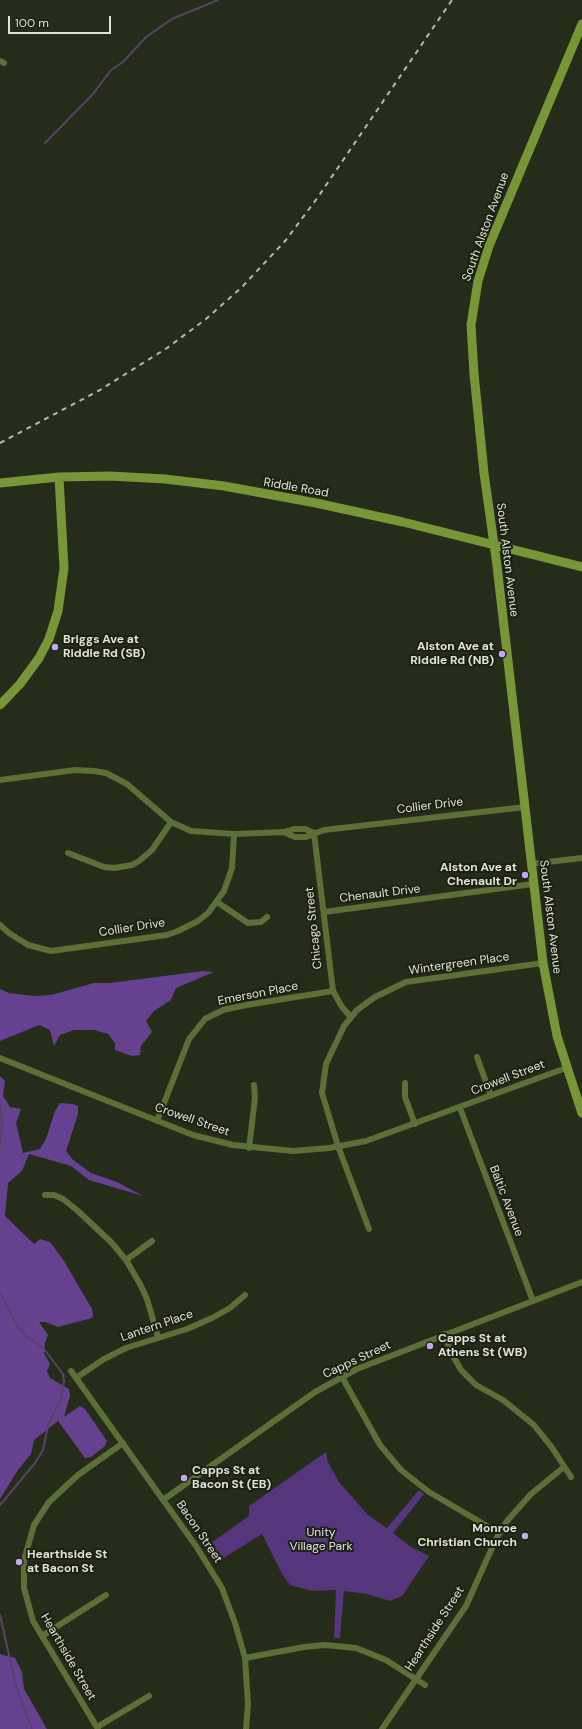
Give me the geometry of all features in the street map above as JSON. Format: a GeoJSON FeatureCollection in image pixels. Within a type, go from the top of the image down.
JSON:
{"type":"FeatureCollection","features":[{"type":"Feature","properties":{"kind":"street","name":"South Alston Avenue"},"geometry":{"type":"LineString","coordinates":[[582,24],[499,220],[478,280],[474,296],[471,325],[474,374],[484,473],[543,963],[552,1015],[566,1068],[582,1113]]}},
{"type":"Feature","properties":{"kind":"street","name":"Riddle Road"},"geometry":{"type":"LineString","coordinates":[[0,483],[59,477],[130,476],[165,478],[224,486],[335,507],[582,567]]}},
{"type":"Feature","properties":{"kind":"street"},"geometry":{"type":"LineString","coordinates":[[0,705],[20,684],[36,662],[49,639],[58,611],[64,568],[59,477]]}},
{"type":"Feature","properties":{"kind":"street","name":"Collier Drive"},"geometry":{"type":"LineString","coordinates":[[0,780],[82,770],[106,773],[127,784],[171,822],[197,832],[234,834],[284,832],[294,829],[306,829],[314,833],[332,829],[525,807]]}},
{"type":"Feature","properties":{"kind":"street"},"geometry":{"type":"LineString","coordinates":[[68,853],[104,867],[114,868],[132,865],[152,850],[171,822]]}},
{"type":"Feature","properties":{"kind":"street","name":"Chicago Street"},"geometry":{"type":"LineString","coordinates":[[314,833],[333,991],[337,1000],[350,1016]]}},
{"type":"Feature","properties":{"kind":"street","name":"Collier Drive"},"geometry":{"type":"LineString","coordinates":[[0,925],[9,933],[28,945],[43,950],[62,950],[166,935],[189,927],[198,921],[217,902],[224,891],[232,868],[234,834]]}},
{"type":"Feature","properties":{"kind":"street"},"geometry":{"type":"LineString","coordinates":[[531,864],[582,858]]}},
{"type":"Feature","properties":{"kind":"street","name":"Chenault Drive"},"geometry":{"type":"LineString","coordinates":[[324,912],[533,884]]}},
{"type":"Feature","properties":{"kind":"street"},"geometry":{"type":"LineString","coordinates":[[217,902],[248,923],[261,922],[267,917]]}},
{"type":"Feature","properties":{"kind":"street","name":"Wintergreen Place"},"geometry":{"type":"LineString","coordinates":[[368,1229],[338,1146],[322,1093],[326,1064],[350,1016],[375,997],[406,982],[543,963]]}},
{"type":"Feature","properties":{"kind":"street","name":"Emerson Place"},"geometry":{"type":"LineString","coordinates":[[157,1121],[189,1039],[205,1019],[223,1010],[333,991]]}},
{"type":"Feature","properties":{"kind":"street"},"geometry":{"type":"LineString","coordinates":[[477,1057],[491,1096]]}},
{"type":"Feature","properties":{"kind":"street","name":"Crowell Street"},"geometry":{"type":"LineString","coordinates":[[0,1058],[157,1121],[212,1141],[249,1148],[293,1151],[366,1141],[460,1108],[566,1068]]}},
{"type":"Feature","properties":{"kind":"street"},"geometry":{"type":"LineString","coordinates":[[405,1083],[405,1097],[415,1124]]}},
{"type":"Feature","properties":{"kind":"street"},"geometry":{"type":"LineString","coordinates":[[249,1148],[255,1098],[254,1085]]}},
{"type":"Feature","properties":{"kind":"street","name":"Baltic Avenue"},"geometry":{"type":"LineString","coordinates":[[460,1108],[532,1301]]}},
{"type":"Feature","properties":{"kind":"street"},"geometry":{"type":"LineString","coordinates":[[45,1194],[54,1195],[63,1199],[78,1211],[108,1238],[126,1260],[147,1299],[158,1337]]}},
{"type":"Feature","properties":{"kind":"street"},"geometry":{"type":"LineString","coordinates":[[126,1260],[152,1241]]}},
{"type":"Feature","properties":{"kind":"street","name":"Capps Street"},"geometry":{"type":"LineString","coordinates":[[163,1500],[315,1392],[342,1377],[383,1358],[582,1282]]}},
{"type":"Feature","properties":{"kind":"street","name":"Lantern Place"},"geometry":{"type":"LineString","coordinates":[[76,1378],[104,1359],[126,1348],[188,1329],[212,1318],[230,1308],[245,1295]]}},
{"type":"Feature","properties":{"kind":"street"},"geometry":{"type":"LineString","coordinates":[[444,1334],[457,1365],[466,1376],[476,1385],[503,1400],[529,1420],[554,1449],[571,1477]]}},
{"type":"Feature","properties":{"kind":"street","name":"Bacon Street"},"geometry":{"type":"LineString","coordinates":[[71,1371],[196,1546],[222,1588],[235,1623],[245,1658],[248,1704],[246,1729]]}},
{"type":"Feature","properties":{"kind":"street"},"geometry":{"type":"LineString","coordinates":[[342,1377],[380,1445],[401,1470],[429,1492],[500,1533]]}},
{"type":"Feature","properties":{"kind":"street","name":"Hearthside Street"},"geometry":{"type":"LineString","coordinates":[[97,1728],[42,1636],[30,1611],[24,1588],[24,1560],[34,1525],[49,1502],[78,1475],[123,1443]]}},
{"type":"Feature","properties":{"kind":"street","name":"Hearthside Street"},"geometry":{"type":"LineString","coordinates":[[382,1729],[466,1606],[500,1533],[517,1508],[531,1494],[564,1467]]}},
{"type":"Feature","properties":{"kind":"street"},"geometry":{"type":"LineString","coordinates":[[42,1636],[106,1595]]}},
{"type":"Feature","properties":{"kind":"street"},"geometry":{"type":"LineString","coordinates":[[245,1658],[304,1647],[325,1645],[356,1648],[386,1660],[425,1685]]}},
{"type":"Feature","properties":{"kind":"street"},"geometry":{"type":"LineString","coordinates":[[97,1728],[149,1696]]}},
{"type":"Feature","properties":{"kind":"green space","name":"Unity Village Park"},"geometry":{"type":"Polygon","coordinates":[[[326,1452],[328,1462],[339,1482],[368,1515],[387,1528],[419,1490],[424,1494],[393,1533],[411,1547],[429,1556],[402,1596],[390,1601],[367,1594],[344,1591],[340,1638],[334,1638],[336,1590],[313,1591],[290,1585],[282,1574],[262,1534],[222,1559],[211,1543],[249,1516],[249,1506],[326,1452]]]}},
{"type":"Feature","properties":{"kind":"shaded area"},"geometry":{"type":"Polygon","coordinates":[[[203,971],[214,972],[176,988],[171,1000],[154,1011],[146,1021],[152,1032],[141,1046],[140,1055],[132,1056],[115,1050],[115,1043],[108,1034],[94,1030],[74,1030],[60,1035],[54,1046],[50,1030],[39,1025],[0,1041],[0,989],[9,993],[34,996],[51,995],[94,983],[110,983],[203,971]]]}},
{"type":"Feature","properties":{"kind":"shaded area"},"geometry":{"type":"Polygon","coordinates":[[[0,1076],[5,1081],[3,1096],[10,1107],[21,1109],[16,1123],[23,1153],[40,1149],[46,1139],[55,1111],[60,1103],[73,1104],[78,1106],[78,1114],[66,1151],[72,1159],[91,1173],[117,1182],[143,1196],[89,1180],[71,1166],[29,1154],[22,1171],[8,1183],[5,1216],[34,1244],[40,1239],[50,1242],[64,1261],[92,1309],[92,1318],[58,1327],[45,1322],[39,1322],[48,1335],[44,1353],[50,1364],[47,1371],[50,1378],[69,1389],[70,1396],[64,1417],[80,1406],[85,1409],[107,1441],[105,1446],[91,1457],[85,1458],[58,1421],[34,1440],[31,1454],[18,1470],[0,1499],[0,1076]]]}},
{"type":"Feature","properties":{"kind":"shaded area"},"geometry":{"type":"Polygon","coordinates":[[[0,1654],[15,1658],[22,1672],[24,1689],[47,1729],[0,1729],[0,1654]]]}},
{"type":"Feature","properties":{"kind":"waterway"},"geometry":{"type":"LineString","coordinates":[[45,143],[93,94],[111,70],[123,62],[146,37],[172,19],[218,0]]}},
{"type":"Feature","properties":{"kind":"waterway"},"geometry":{"type":"LineString","coordinates":[[0,1104],[2,1126],[0,1145]]}},
{"type":"Feature","properties":{"kind":"waterway"},"geometry":{"type":"LineString","coordinates":[[0,1293],[18,1327],[26,1336],[44,1349],[63,1374],[64,1381],[61,1399],[48,1425],[43,1450],[35,1463],[0,1505]]}},
{"type":"Feature","properties":{"kind":"waterway"},"geometry":{"type":"LineString","coordinates":[[0,1615],[16,1686],[32,1729]]}},
{"type":"Feature","properties":{"kind":"railway"},"geometry":{"type":"LineString","coordinates":[[0,443],[100,390],[167,348],[206,319],[242,287],[286,240],[318,197],[452,0]]}},
{"type":"Feature","properties":{"kind":"place","name":"Briggs Ave at Riddle Rd (SB)"},"geometry":{"type":"Point","coordinates":[55,647]}},
{"type":"Feature","properties":{"kind":"place","name":"Alston Ave at Riddle Rd (NB)"},"geometry":{"type":"Point","coordinates":[502,654]}},
{"type":"Feature","properties":{"kind":"place","name":"Alston Ave at Chenault Dr"},"geometry":{"type":"Point","coordinates":[525,875]}},
{"type":"Feature","properties":{"kind":"place","name":"Capps St at Athens St (WB)"},"geometry":{"type":"Point","coordinates":[430,1346]}},
{"type":"Feature","properties":{"kind":"place","name":"Capps St at Bacon St (EB)"},"geometry":{"type":"Point","coordinates":[184,1478]}},
{"type":"Feature","properties":{"kind":"place","name":"Monroe Christian Church"},"geometry":{"type":"Point","coordinates":[525,1536]}},
{"type":"Feature","properties":{"kind":"place","name":"Hearthside St at Bacon St"},"geometry":{"type":"Point","coordinates":[19,1562]}}]}
